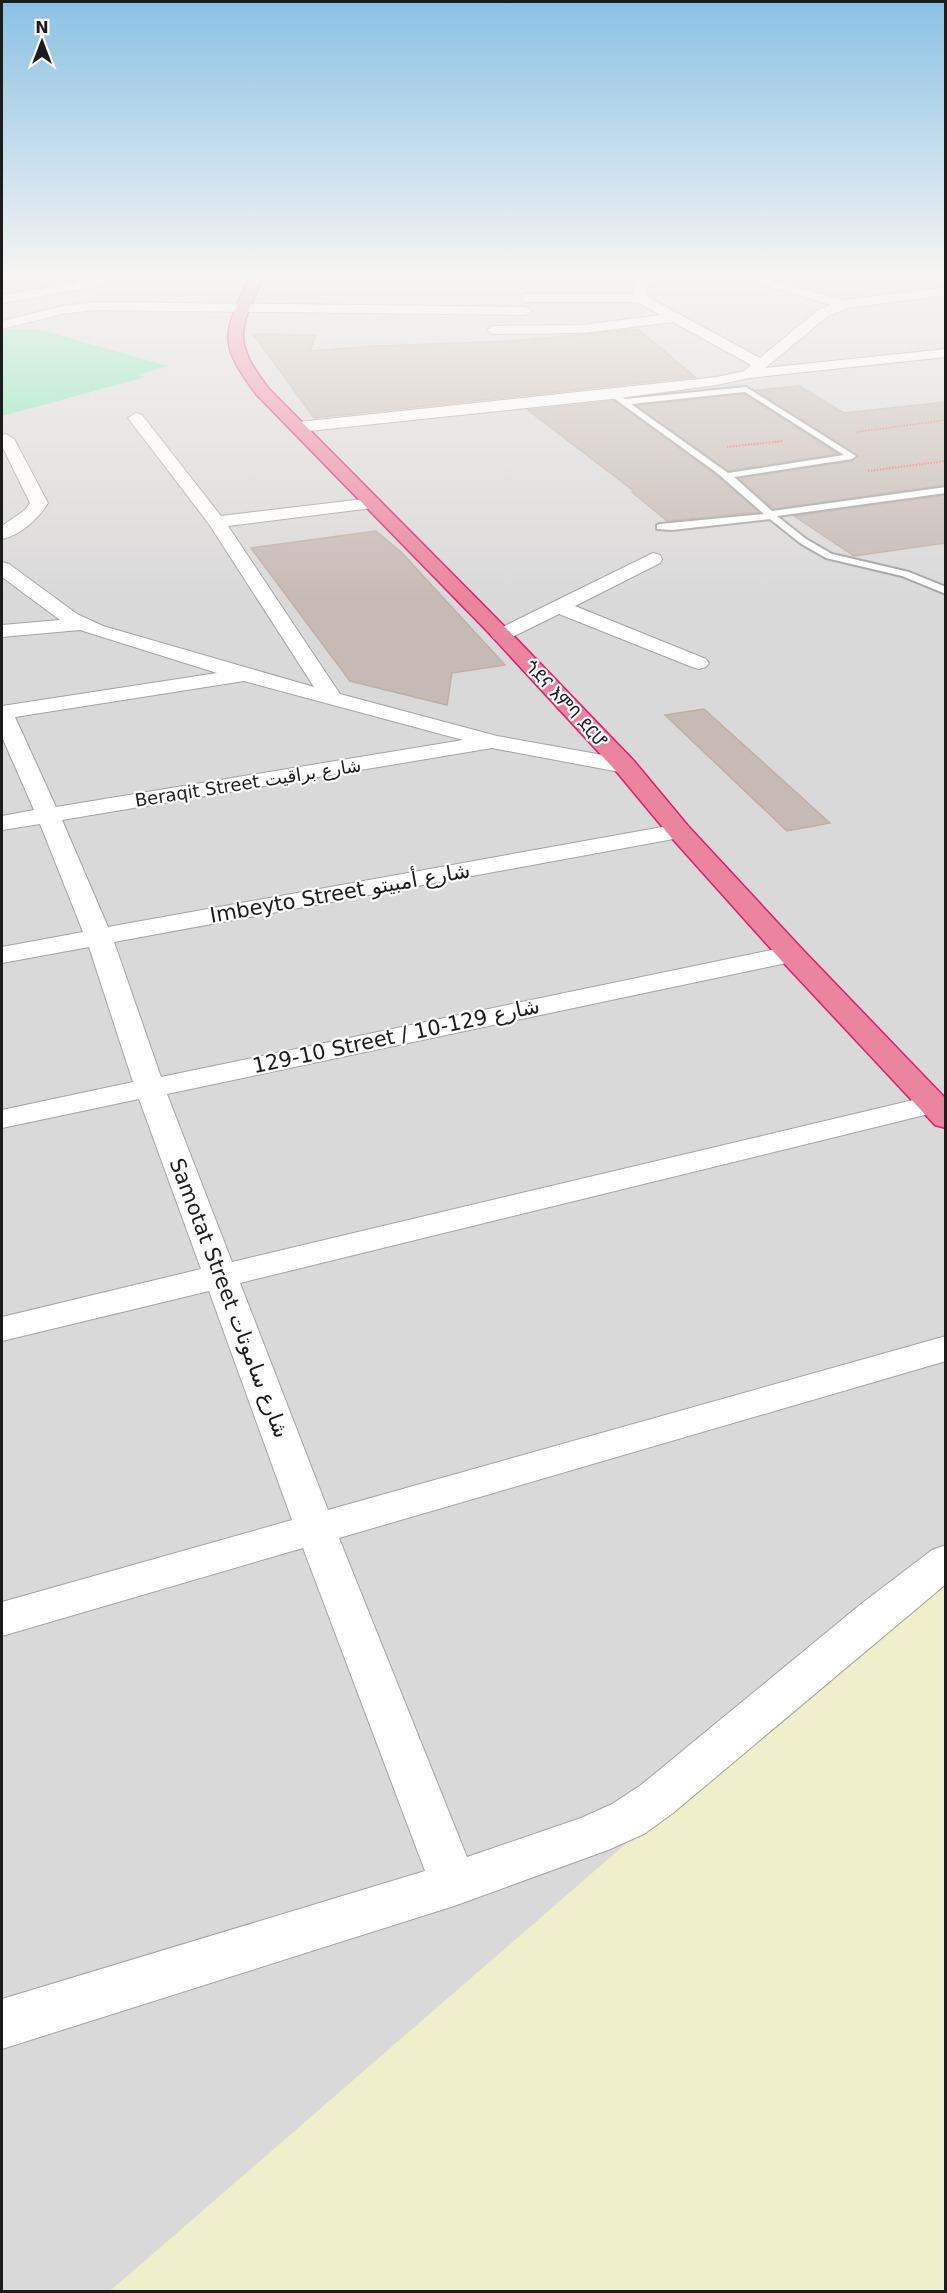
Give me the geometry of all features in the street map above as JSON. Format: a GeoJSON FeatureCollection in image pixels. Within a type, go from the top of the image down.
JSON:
{"type":"FeatureCollection","features":[{"type":"Feature","properties":{"kind":"highway","name":"ጎደና እምባ ደርሆ"},"geometry":{"type":"LineString","coordinates":[[256,384],[625,766],[679,831],[791,954],[940,1111]]}},
{"type":"Feature","properties":{"kind":"street"},"geometry":{"type":"LineString","coordinates":[[299,427],[618,398],[699,384]]}},
{"type":"Feature","properties":{"kind":"street"},"geometry":{"type":"LineString","coordinates":[[136,418],[216,522],[332,698]]}},
{"type":"Feature","properties":{"kind":"street"},"geometry":{"type":"LineString","coordinates":[[2,534],[32,514],[39,503],[6,439]]}},
{"type":"Feature","properties":{"kind":"street"},"geometry":{"type":"LineString","coordinates":[[216,522],[372,503]]}},
{"type":"Feature","properties":{"kind":"street"},"geometry":{"type":"LineString","coordinates":[[501,635],[653,559]]}},
{"type":"Feature","properties":{"kind":"street"},"geometry":{"type":"LineString","coordinates":[[2,568],[80,624],[246,675],[495,742],[625,766]]}},
{"type":"Feature","properties":{"kind":"street"},"geometry":{"type":"LineString","coordinates":[[560,607],[699,663]]}},
{"type":"Feature","properties":{"kind":"street"},"geometry":{"type":"LineString","coordinates":[[2,631],[80,624]]}},
{"type":"Feature","properties":{"kind":"street"},"geometry":{"type":"LineString","coordinates":[[2,713],[246,675]]}},
{"type":"Feature","properties":{"kind":"street","name":"Samotat Street شارع ساموتات"},"geometry":{"type":"LineString","coordinates":[[2,713],[48,815],[99,938],[150,1088],[316,1530],[454,1884]]}},
{"type":"Feature","properties":{"kind":"street","name":"Beraqit Street شارع براقيت"},"geometry":{"type":"LineString","coordinates":[[2,823],[495,742]]}},
{"type":"Feature","properties":{"kind":"street","name":"Imbeyto Street شارع أمبيتو"},"geometry":{"type":"LineString","coordinates":[[2,955],[679,831]]}},
{"type":"Feature","properties":{"kind":"street","name":"129-10 Street / شارع 129-10"},"geometry":{"type":"LineString","coordinates":[[2,1119],[791,954]]}},
{"type":"Feature","properties":{"kind":"street"},"geometry":{"type":"LineString","coordinates":[[2,1329],[222,1275],[940,1111]]}},
{"type":"Feature","properties":{"kind":"street"},"geometry":{"type":"LineString","coordinates":[[2,1618],[316,1530],[945,1348]]}},
{"type":"Feature","properties":{"kind":"street"},"geometry":{"type":"LineString","coordinates":[[2,2024],[454,1884],[592,1835],[628,1819],[657,1799],[945,1561]]}},
{"type":"Feature","properties":{"kind":"lane"},"geometry":{"type":"LineString","coordinates":[[618,398],[746,389],[852,456],[726,476]]}},
{"type":"Feature","properties":{"kind":"lane"},"geometry":{"type":"LineString","coordinates":[[618,398],[726,476],[797,537],[830,556],[905,574],[945,591]]}},
{"type":"Feature","properties":{"kind":"lane"},"geometry":{"type":"LineString","coordinates":[[660,527],[770,515],[945,490]]}},
{"type":"Feature","properties":{"kind":"shaded area"},"geometry":{"type":"Polygon","coordinates":[[[2,384],[945,384],[945,2291],[2,2291],[2,384]]]}},
{"type":"Feature","properties":{"kind":"green space"},"geometry":{"type":"Polygon","coordinates":[[[2,384],[120,384],[2,416],[2,384]]]}},
{"type":"Feature","properties":{"kind":"green space"},"geometry":{"type":"Polygon","coordinates":[[[945,1567],[945,2291],[110,2291],[945,1567]]]}},
{"type":"Feature","properties":{"kind":"building"},"geometry":{"type":"Polygon","coordinates":[[[289,384],[630,384],[314,418],[289,384]]]}},
{"type":"Feature","properties":{"kind":"building"},"geometry":{"type":"Polygon","coordinates":[[[799,386],[844,413],[945,402],[945,485],[773,509],[739,478],[852,461],[858,456],[756,390],[799,386]]]}},
{"type":"Feature","properties":{"kind":"building"},"geometry":{"type":"Polygon","coordinates":[[[744,394],[838,454],[729,471],[637,406],[744,394]]]}},
{"type":"Feature","properties":{"kind":"building"},"geometry":{"type":"Polygon","coordinates":[[[614,401],[716,475],[759,512],[667,521],[632,492],[635,492],[528,410],[614,401]]]}},
{"type":"Feature","properties":{"kind":"building"},"geometry":{"type":"Polygon","coordinates":[[[945,495],[945,543],[854,556],[794,516],[945,495]]]}},
{"type":"Feature","properties":{"kind":"building"},"geometry":{"type":"Polygon","coordinates":[[[376,531],[402,553],[505,665],[452,673],[447,705],[350,681],[251,548],[376,531]]]}},
{"type":"Feature","properties":{"kind":"building"},"geometry":{"type":"Polygon","coordinates":[[[704,709],[830,823],[787,831],[665,715],[704,709]]]}}]}
